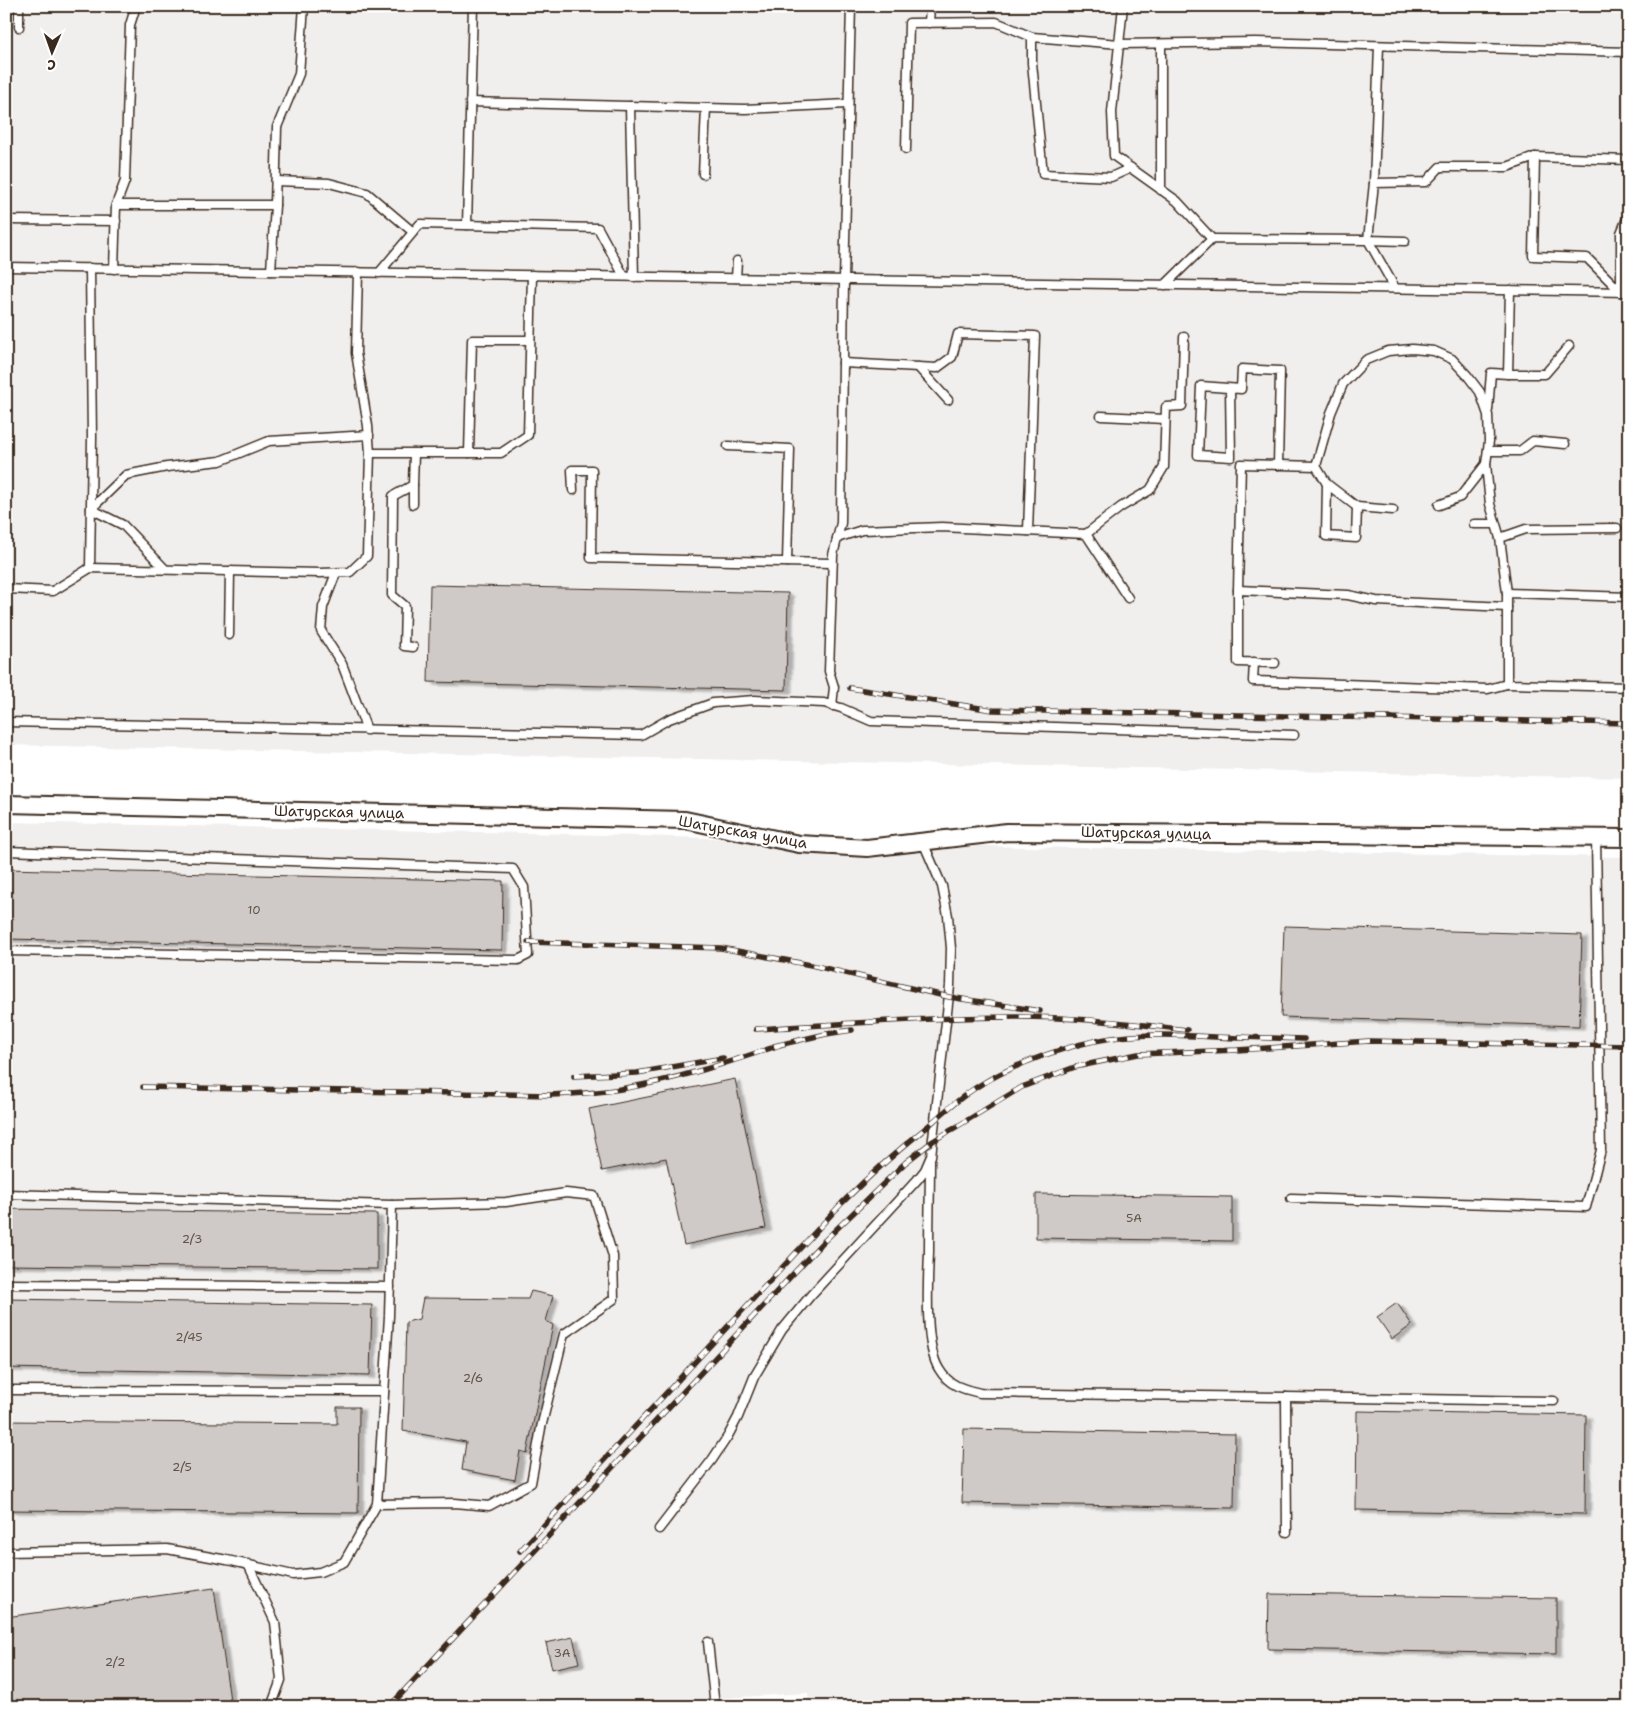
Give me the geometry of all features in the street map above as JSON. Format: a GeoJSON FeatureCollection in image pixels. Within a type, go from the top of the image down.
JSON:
{"type":"FeatureCollection","features":[{"type":"Feature","properties":{"kind":"street","name":"Шатурская улица"},"geometry":{"type":"LineString","coordinates":[[6,804],[685,820],[799,844],[866,848],[1007,832],[1629,838]]}},
{"type":"Feature","properties":{"kind":"lane"},"geometry":{"type":"LineString","coordinates":[[19,27],[20,6]]}},
{"type":"Feature","properties":{"kind":"lane"},"geometry":{"type":"LineString","coordinates":[[114,269],[116,205],[126,181],[130,25],[136,6]]}},
{"type":"Feature","properties":{"kind":"lane"},"geometry":{"type":"LineString","coordinates":[[272,271],[276,127],[299,74],[304,6]]}},
{"type":"Feature","properties":{"kind":"lane"},"geometry":{"type":"LineString","coordinates":[[467,225],[473,6]]}},
{"type":"Feature","properties":{"kind":"lane"},"geometry":{"type":"LineString","coordinates":[[832,706],[834,687],[829,671],[832,563],[841,523],[842,363],[851,6]]}},
{"type":"Feature","properties":{"kind":"lane"},"geometry":{"type":"LineString","coordinates":[[929,23],[930,6]]}},
{"type":"Feature","properties":{"kind":"lane"},"geometry":{"type":"LineString","coordinates":[[1123,6],[1112,112],[1114,156],[1177,201],[1212,239]]}},
{"type":"Feature","properties":{"kind":"lane"},"geometry":{"type":"LineString","coordinates":[[906,149],[909,23],[996,22],[1032,37],[1120,44],[1255,42],[1629,52]]}},
{"type":"Feature","properties":{"kind":"lane"},"geometry":{"type":"LineString","coordinates":[[1032,37],[1032,63],[1043,174],[1111,177],[1131,168]]}},
{"type":"Feature","properties":{"kind":"lane"},"geometry":{"type":"LineString","coordinates":[[1161,44],[1161,190]]}},
{"type":"Feature","properties":{"kind":"lane"},"geometry":{"type":"LineString","coordinates":[[1379,46],[1374,183],[1368,240],[1395,288]]}},
{"type":"Feature","properties":{"kind":"lane"},"geometry":{"type":"LineString","coordinates":[[470,102],[745,109],[848,104]]}},
{"type":"Feature","properties":{"kind":"lane"},"geometry":{"type":"LineString","coordinates":[[630,106],[634,276]]}},
{"type":"Feature","properties":{"kind":"lane"},"geometry":{"type":"LineString","coordinates":[[703,174],[706,108]]}},
{"type":"Feature","properties":{"kind":"lane"},"geometry":{"type":"LineString","coordinates":[[1374,183],[1426,182],[1440,167],[1507,166],[1535,157],[1629,160]]}},
{"type":"Feature","properties":{"kind":"lane"},"geometry":{"type":"LineString","coordinates":[[1535,157],[1533,256],[1588,258],[1625,292]]}},
{"type":"Feature","properties":{"kind":"lane"},"geometry":{"type":"LineString","coordinates":[[276,181],[329,183],[366,193],[413,232]]}},
{"type":"Feature","properties":{"kind":"lane"},"geometry":{"type":"LineString","coordinates":[[116,205],[275,205]]}},
{"type":"Feature","properties":{"kind":"lane"},"geometry":{"type":"LineString","coordinates":[[1625,292],[1621,233],[1629,214]]}},
{"type":"Feature","properties":{"kind":"lane"},"geometry":{"type":"LineString","coordinates":[[6,220],[116,221]]}},
{"type":"Feature","properties":{"kind":"lane"},"geometry":{"type":"LineString","coordinates":[[379,273],[420,224],[598,228],[624,276]]}},
{"type":"Feature","properties":{"kind":"lane"},"geometry":{"type":"LineString","coordinates":[[1165,285],[1212,239],[1405,242]]}},
{"type":"Feature","properties":{"kind":"lane"},"geometry":{"type":"LineString","coordinates":[[736,278],[737,261]]}},
{"type":"Feature","properties":{"kind":"lane"},"geometry":{"type":"LineString","coordinates":[[7,266],[1625,292]]}},
{"type":"Feature","properties":{"kind":"lane"},"geometry":{"type":"LineString","coordinates":[[90,268],[92,438],[90,568]]}},
{"type":"Feature","properties":{"kind":"lane"},"geometry":{"type":"LineString","coordinates":[[6,589],[53,591],[90,568],[350,572],[368,556],[370,453],[369,435],[356,353],[358,272]]}},
{"type":"Feature","properties":{"kind":"lane"},"geometry":{"type":"LineString","coordinates":[[370,453],[501,453],[528,435],[532,275]]}},
{"type":"Feature","properties":{"kind":"lane"},"geometry":{"type":"LineString","coordinates":[[1508,374],[1510,290]]}},
{"type":"Feature","properties":{"kind":"lane"},"geometry":{"type":"LineString","coordinates":[[842,363],[937,368],[952,356],[958,334],[1035,336],[1028,532]]}},
{"type":"Feature","properties":{"kind":"lane"},"geometry":{"type":"LineString","coordinates":[[837,538],[862,530],[942,527],[1086,534],[1121,507],[1150,490],[1164,467],[1166,407],[1182,406],[1184,337]]}},
{"type":"Feature","properties":{"kind":"lane"},"geometry":{"type":"LineString","coordinates":[[469,453],[472,340],[530,340]]}},
{"type":"Feature","properties":{"kind":"lane"},"geometry":{"type":"LineString","coordinates":[[1507,684],[1507,593],[1500,538],[1490,504],[1486,464],[1489,441],[1488,415],[1491,373],[1545,374],[1569,346]]}},
{"type":"Feature","properties":{"kind":"lane"},"geometry":{"type":"LineString","coordinates":[[1393,510],[1357,507],[1327,484],[1316,466],[1330,413],[1343,384],[1366,360],[1388,351],[1412,349],[1434,351],[1452,359],[1467,374],[1480,392],[1488,415]]}},
{"type":"Feature","properties":{"kind":"lane"},"geometry":{"type":"LineString","coordinates":[[918,367],[948,400]]}},
{"type":"Feature","properties":{"kind":"lane"},"geometry":{"type":"LineString","coordinates":[[1278,465],[1280,371],[1242,369],[1241,389],[1201,386],[1198,455],[1231,457],[1241,464],[1278,465],[1316,466]]}},
{"type":"Feature","properties":{"kind":"lane"},"geometry":{"type":"LineString","coordinates":[[1230,389],[1231,457]]}},
{"type":"Feature","properties":{"kind":"lane"},"geometry":{"type":"LineString","coordinates":[[1101,416],[1165,419]]}},
{"type":"Feature","properties":{"kind":"lane"},"geometry":{"type":"LineString","coordinates":[[91,509],[126,475],[167,467],[220,461],[269,441],[369,435]]}},
{"type":"Feature","properties":{"kind":"lane"},"geometry":{"type":"LineString","coordinates":[[1488,451],[1520,451],[1533,441],[1565,444]]}},
{"type":"Feature","properties":{"kind":"lane"},"geometry":{"type":"LineString","coordinates":[[728,446],[790,448],[787,562]]}},
{"type":"Feature","properties":{"kind":"lane"},"geometry":{"type":"LineString","coordinates":[[413,504],[414,453]]}},
{"type":"Feature","properties":{"kind":"lane"},"geometry":{"type":"LineString","coordinates":[[1241,464],[1238,662],[1275,663]]}},
{"type":"Feature","properties":{"kind":"lane"},"geometry":{"type":"LineString","coordinates":[[1439,505],[1460,496],[1486,464]]}},
{"type":"Feature","properties":{"kind":"lane"},"geometry":{"type":"LineString","coordinates":[[573,490],[572,470],[592,470],[591,558],[832,563]]}},
{"type":"Feature","properties":{"kind":"lane"},"geometry":{"type":"LineString","coordinates":[[1327,484],[1326,536],[1356,538],[1357,507]]}},
{"type":"Feature","properties":{"kind":"lane"},"geometry":{"type":"LineString","coordinates":[[413,485],[393,496],[392,595],[405,606],[404,646],[413,647]]}},
{"type":"Feature","properties":{"kind":"lane"},"geometry":{"type":"LineString","coordinates":[[91,509],[122,525],[165,569]]}},
{"type":"Feature","properties":{"kind":"lane"},"geometry":{"type":"LineString","coordinates":[[1474,524],[1495,524]]}},
{"type":"Feature","properties":{"kind":"lane"},"geometry":{"type":"LineString","coordinates":[[1500,538],[1526,529],[1617,528]]}},
{"type":"Feature","properties":{"kind":"lane"},"geometry":{"type":"LineString","coordinates":[[1086,534],[1128,598]]}},
{"type":"Feature","properties":{"kind":"lane"},"geometry":{"type":"LineString","coordinates":[[229,635],[230,571]]}},
{"type":"Feature","properties":{"kind":"lane"},"geometry":{"type":"LineString","coordinates":[[336,573],[323,607],[321,631],[342,664],[367,730]]}},
{"type":"Feature","properties":{"kind":"lane"},"geometry":{"type":"LineString","coordinates":[[1238,590],[1348,595],[1376,601],[1507,607]]}},
{"type":"Feature","properties":{"kind":"lane"},"geometry":{"type":"LineString","coordinates":[[1507,593],[1629,597]]}},
{"type":"Feature","properties":{"kind":"lane"},"geometry":{"type":"LineString","coordinates":[[1254,662],[1253,681],[1488,689],[1507,684],[1629,687]]}},
{"type":"Feature","properties":{"kind":"lane"},"geometry":{"type":"LineString","coordinates":[[6,722],[641,734],[669,719],[713,703],[755,700],[809,702],[832,706],[872,721],[1294,735]]}},
{"type":"Feature","properties":{"kind":"lane"},"geometry":{"type":"LineString","coordinates":[[1290,1198],[1586,1207],[1601,1150],[1596,837]]}},
{"type":"Feature","properties":{"kind":"lane"},"geometry":{"type":"LineString","coordinates":[[923,842],[942,886],[948,916],[951,948],[950,986],[930,1156],[928,1297],[933,1356],[939,1369],[950,1383],[963,1390],[980,1393],[1554,1401]]}},
{"type":"Feature","properties":{"kind":"lane"},"geometry":{"type":"LineString","coordinates":[[6,851],[513,869],[524,886],[528,955],[518,960],[6,951]]}},
{"type":"Feature","properties":{"kind":"lane"},"geometry":{"type":"LineString","coordinates":[[660,1529],[728,1436],[754,1377],[782,1330],[811,1295],[917,1180],[925,1170],[930,1156]]}},
{"type":"Feature","properties":{"kind":"lane"},"geometry":{"type":"LineString","coordinates":[[6,1194],[392,1205],[506,1202],[566,1193],[594,1196],[613,1256],[614,1298],[564,1334],[541,1428],[530,1483],[489,1506],[455,1503],[377,1504]]}},
{"type":"Feature","properties":{"kind":"lane"},"geometry":{"type":"LineString","coordinates":[[6,1552],[168,1549],[248,1564],[293,1575],[320,1572],[344,1562],[377,1504],[390,1287],[392,1205]]}},
{"type":"Feature","properties":{"kind":"lane"},"geometry":{"type":"LineString","coordinates":[[6,1284],[390,1287]]}},
{"type":"Feature","properties":{"kind":"lane"},"geometry":{"type":"LineString","coordinates":[[6,1390],[384,1391]]}},
{"type":"Feature","properties":{"kind":"lane"},"geometry":{"type":"LineString","coordinates":[[1286,1397],[1286,1532]]}},
{"type":"Feature","properties":{"kind":"lane"},"geometry":{"type":"LineString","coordinates":[[248,1564],[275,1622],[281,1680],[271,1707]]}},
{"type":"Feature","properties":{"kind":"lane"},"geometry":{"type":"LineString","coordinates":[[708,1642],[715,1707]]}},
{"type":"Feature","properties":{"kind":"shaded area"},"geometry":{"type":"Polygon","coordinates":[[[6,6],[1629,6],[1629,778],[6,745],[6,6]]]}},
{"type":"Feature","properties":{"kind":"shaded area"},"geometry":{"type":"Polygon","coordinates":[[[6,822],[569,834],[1025,847],[1629,857],[1629,1707],[809,1707],[808,1693],[582,1707],[6,1707],[6,822]]]}},
{"type":"Feature","properties":{"kind":"building"},"geometry":{"type":"Polygon","coordinates":[[[430,585],[788,593],[786,690],[428,682],[430,585]]]}},
{"type":"Feature","properties":{"kind":"building"},"geometry":{"type":"Polygon","coordinates":[[[6,869],[503,881],[502,950],[6,939],[6,869]]]}},
{"type":"Feature","properties":{"kind":"building"},"geometry":{"type":"Polygon","coordinates":[[[1284,926],[1582,935],[1579,1026],[1281,1017],[1284,926]]]}},
{"type":"Feature","properties":{"kind":"building"},"geometry":{"type":"Polygon","coordinates":[[[735,1079],[766,1228],[684,1245],[666,1158],[602,1171],[589,1109],[735,1079]]]}},
{"type":"Feature","properties":{"kind":"building"},"geometry":{"type":"Polygon","coordinates":[[[1036,1194],[1232,1197],[1232,1241],[1036,1238],[1036,1194]]]}},
{"type":"Feature","properties":{"kind":"building"},"geometry":{"type":"Polygon","coordinates":[[[6,1209],[377,1214],[377,1269],[6,1265],[6,1209]]]}},
{"type":"Feature","properties":{"kind":"building"},"geometry":{"type":"Polygon","coordinates":[[[531,1291],[553,1296],[546,1321],[553,1325],[527,1453],[520,1451],[515,1480],[462,1470],[466,1442],[403,1431],[406,1322],[419,1319],[423,1298],[528,1299],[531,1291]]]}},
{"type":"Feature","properties":{"kind":"building"},"geometry":{"type":"Polygon","coordinates":[[[6,1299],[372,1305],[370,1375],[6,1368],[6,1299]]]}},
{"type":"Feature","properties":{"kind":"building"},"geometry":{"type":"Polygon","coordinates":[[[1397,1303],[1412,1325],[1392,1339],[1377,1317],[1397,1303]]]}},
{"type":"Feature","properties":{"kind":"building"},"geometry":{"type":"Polygon","coordinates":[[[337,1407],[359,1407],[358,1513],[6,1510],[6,1421],[337,1424],[337,1407]]]}},
{"type":"Feature","properties":{"kind":"building"},"geometry":{"type":"Polygon","coordinates":[[[1357,1411],[1586,1415],[1585,1514],[1356,1510],[1357,1411]]]}},
{"type":"Feature","properties":{"kind":"building"},"geometry":{"type":"Polygon","coordinates":[[[964,1429],[1235,1434],[1234,1508],[962,1503],[964,1429]]]}},
{"type":"Feature","properties":{"kind":"building"},"geometry":{"type":"Polygon","coordinates":[[[214,1588],[231,1707],[6,1707],[6,1617],[214,1588]]]}},
{"type":"Feature","properties":{"kind":"building"},"geometry":{"type":"Polygon","coordinates":[[[1269,1594],[1556,1598],[1556,1654],[1268,1649],[1269,1594]]]}},
{"type":"Feature","properties":{"kind":"building"},"geometry":{"type":"Polygon","coordinates":[[[573,1637],[579,1663],[552,1669],[546,1643],[573,1637]]]}},
{"type":"Feature","properties":{"kind":"railway"},"geometry":{"type":"LineString","coordinates":[[850,688],[993,710],[1629,723]]}},
{"type":"Feature","properties":{"kind":"railway"},"geometry":{"type":"LineString","coordinates":[[528,942],[721,948],[811,965],[949,997],[1040,1011]]}},
{"type":"Feature","properties":{"kind":"railway"},"geometry":{"type":"LineString","coordinates":[[756,1029],[919,1019],[1017,1017],[1102,1021],[1187,1030]]}},
{"type":"Feature","properties":{"kind":"railway"},"geometry":{"type":"LineString","coordinates":[[774,1046],[852,1030]]}},
{"type":"Feature","properties":{"kind":"railway"},"geometry":{"type":"LineString","coordinates":[[520,1551],[842,1203],[894,1154],[952,1105],[980,1085],[1027,1062],[1061,1050],[1112,1038],[1145,1035],[1244,1038]]}},
{"type":"Feature","properties":{"kind":"railway"},"geometry":{"type":"LineString","coordinates":[[1239,1037],[1304,1039]]}},
{"type":"Feature","properties":{"kind":"railway"},"geometry":{"type":"LineString","coordinates":[[389,1707],[821,1244],[906,1162],[933,1141],[1022,1087],[1075,1067],[1138,1054],[1237,1050],[1369,1041],[1629,1046]]}},
{"type":"Feature","properties":{"kind":"railway"},"geometry":{"type":"LineString","coordinates":[[143,1087],[578,1094],[617,1090],[665,1080],[723,1064],[780,1045]]}},
{"type":"Feature","properties":{"kind":"railway"},"geometry":{"type":"LineString","coordinates":[[574,1076],[637,1073],[723,1058]]}}]}
